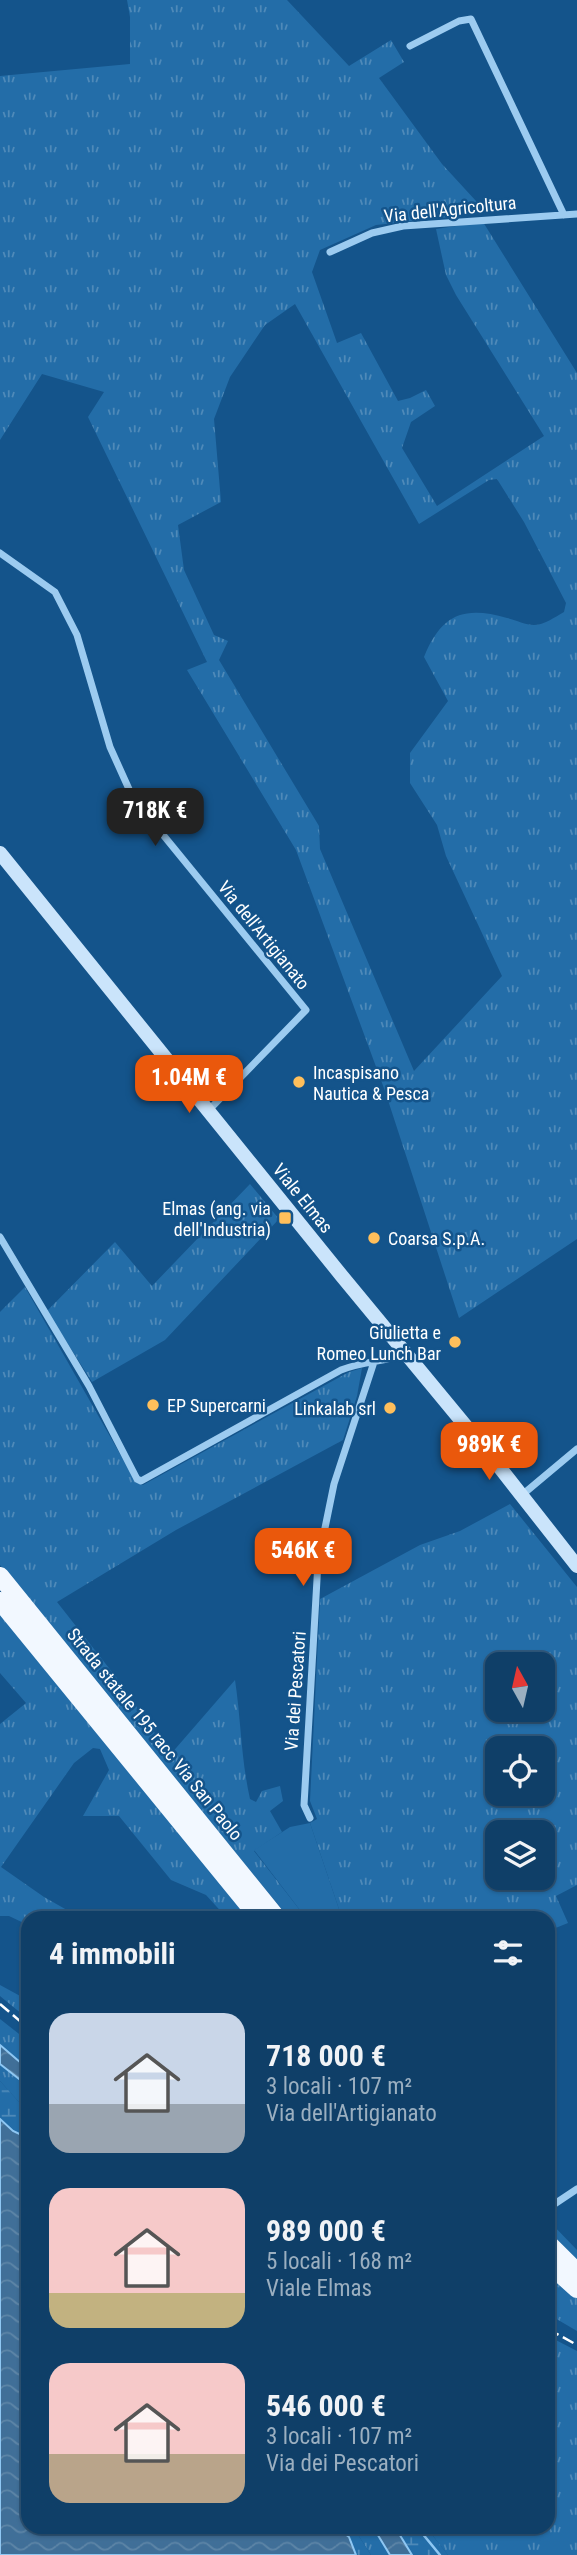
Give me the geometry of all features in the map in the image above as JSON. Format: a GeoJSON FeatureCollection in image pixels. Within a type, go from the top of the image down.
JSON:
{"type":"FeatureCollection","features":[{"type":"Feature","properties":{"kind":"highway","name":"Strada statale 195 racc Via San Paolo"},"geometry":{"type":"LineString","coordinates":[[0,1576],[271,1911]]}},
{"type":"Feature","properties":{"kind":"highway","name":"Strada statale 195 racc Via San Paolo"},"geometry":{"type":"LineString","coordinates":[[0,1601],[253,1911]]}},
{"type":"Feature","properties":{"kind":"highway"},"geometry":{"type":"LineString","coordinates":[[555,2251],[577,2272]]}},
{"type":"Feature","properties":{"kind":"highway"},"geometry":{"type":"LineString","coordinates":[[555,2269],[577,2289]]}},
{"type":"Feature","properties":{"kind":"main road","name":"Viale Elmas"},"geometry":{"type":"LineString","coordinates":[[0,853],[577,1566]]}},
{"type":"Feature","properties":{"kind":"street"},"geometry":{"type":"LineString","coordinates":[[410,46],[459,21],[471,19],[564,215]]}},
{"type":"Feature","properties":{"kind":"street","name":"Via dell'Agricoltura"},"geometry":{"type":"LineString","coordinates":[[330,252],[372,233],[402,226],[577,214]]}},
{"type":"Feature","properties":{"kind":"street","name":"Via dell'Artigianato"},"geometry":{"type":"LineString","coordinates":[[0,553],[55,592],[77,635],[110,747],[133,799],[306,1010],[208,1111]]}},
{"type":"Feature","properties":{"kind":"street"},"geometry":{"type":"LineString","coordinates":[[0,1237],[89,1386],[137,1479],[141,1481],[341,1370],[361,1361],[373,1362],[406,1354]]}},
{"type":"Feature","properties":{"kind":"street","name":"Via dei Pescatori"},"geometry":{"type":"LineString","coordinates":[[310,1818],[304,1805],[318,1562],[334,1484],[373,1362]]}},
{"type":"Feature","properties":{"kind":"street"},"geometry":{"type":"LineString","coordinates":[[522,1495],[577,1449]]}},
{"type":"Feature","properties":{"kind":"street"},"geometry":{"type":"LineString","coordinates":[[555,2204],[577,2189]]}},
{"type":"Feature","properties":{"kind":"green space"},"geometry":{"type":"Polygon","coordinates":[[[127,0],[287,0],[349,66],[391,40],[404,62],[379,78],[442,164],[487,213],[376,225],[320,250],[312,272],[337,343],[361,333],[398,401],[426,390],[435,406],[411,422],[402,448],[437,506],[544,436],[456,295],[446,275],[436,229],[483,222],[577,373],[577,1239],[459,1318],[385,1091],[296,850],[187,670],[207,662],[88,417],[104,392],[42,374],[0,440],[0,76],[130,64],[130,17],[127,0]],[[295,304],[265,325],[230,377],[214,419],[221,502],[178,525],[184,570],[214,635],[228,641],[219,660],[319,826],[320,849],[414,1071],[502,976],[446,856],[437,825],[410,783],[410,753],[448,701],[424,657],[438,631],[455,617],[491,614],[538,625],[564,612],[566,603],[524,522],[497,479],[489,480],[419,524],[295,304]]]}},
{"type":"Feature","properties":{"kind":"green space"},"geometry":{"type":"Polygon","coordinates":[[[250,1184],[279,1219],[165,1340],[92,1382],[47,1311],[115,1242],[152,1286],[250,1184]]]}},
{"type":"Feature","properties":{"kind":"green space"},"geometry":{"type":"Polygon","coordinates":[[[25,1287],[136,1482],[143,1485],[349,1372],[362,1368],[357,1396],[343,1440],[176,1530],[57,1602],[116,1677],[170,1755],[235,1680],[250,1799],[256,1802],[262,1791],[280,1786],[283,1801],[270,1811],[282,1832],[254,1851],[301,1911],[283,1911],[0,1565],[0,1312],[25,1287]]]}},
{"type":"Feature","properties":{"kind":"green space"},"geometry":{"type":"Polygon","coordinates":[[[510,1504],[577,1587],[577,1885],[556,1896],[568,1923],[555,1928],[555,1911],[340,1911],[310,1823],[317,1819],[310,1801],[320,1599],[420,1545],[460,1531],[510,1504]]]}},
{"type":"Feature","properties":{"kind":"green space"},"geometry":{"type":"Polygon","coordinates":[[[0,1608],[244,1911],[221,1911],[206,1895],[171,1880],[119,1816],[83,1816],[109,1770],[100,1749],[93,1748],[74,1763],[1,1867],[69,1911],[21,1911],[21,1922],[9,1916],[0,1916],[0,1724],[26,1703],[0,1673],[0,1608]]]}},
{"type":"Feature","properties":{"kind":"green space"},"geometry":{"type":"Polygon","coordinates":[[[310,1823],[340,1911],[301,1911],[254,1850],[290,1827],[310,1823]]]}},
{"type":"Feature","properties":{"kind":"green space"},"geometry":{"type":"Polygon","coordinates":[[[0,1985],[21,1996],[21,2013],[0,1996],[0,1985]]]}},
{"type":"Feature","properties":{"kind":"green space"},"geometry":{"type":"Polygon","coordinates":[[[0,2019],[21,2036],[21,2063],[0,2045],[0,2019]]]}},
{"type":"Feature","properties":{"kind":"green space"},"geometry":{"type":"Polygon","coordinates":[[[0,2064],[21,2080],[21,2104],[0,2081],[0,2064]]]}},
{"type":"Feature","properties":{"kind":"green space"},"geometry":{"type":"Polygon","coordinates":[[[0,2081],[21,2104],[21,2135],[0,2119],[0,2081]]]}},
{"type":"Feature","properties":{"kind":"green space"},"geometry":{"type":"Polygon","coordinates":[[[555,2227],[577,2250],[577,2331],[555,2318],[555,2227]]]}},
{"type":"Feature","properties":{"kind":"green space"},"geometry":{"type":"Polygon","coordinates":[[[555,2340],[577,2351],[577,2555],[448,2555],[432,2534],[555,2534],[555,2340]]]}},
{"type":"Feature","properties":{"kind":"green space"},"geometry":{"type":"Polygon","coordinates":[[[345,2534],[358,2534],[371,2555],[356,2555],[345,2534]]]}},
{"type":"Feature","properties":{"kind":"green space"},"geometry":{"type":"Polygon","coordinates":[[[358,2534],[377,2534],[390,2555],[371,2555],[358,2534]]]}},
{"type":"Feature","properties":{"kind":"green space"},"geometry":{"type":"Polygon","coordinates":[[[399,2534],[432,2534],[448,2555],[412,2555],[399,2534]]]}},
{"type":"Feature","properties":{"kind":"water"},"geometry":{"type":"Polygon","coordinates":[[[0,2045],[21,2063],[21,2080],[0,2064],[0,2045]]]}},
{"type":"Feature","properties":{"kind":"water"},"geometry":{"type":"Polygon","coordinates":[[[0,2119],[21,2135],[21,2534],[345,2534],[356,2555],[0,2555],[0,2119]]]}},
{"type":"Feature","properties":{"kind":"water"},"geometry":{"type":"Polygon","coordinates":[[[377,2534],[399,2534],[412,2555],[390,2555],[377,2534]]]}},
{"type":"Feature","properties":{"kind":"waterway"},"geometry":{"type":"LineString","coordinates":[[423,2534],[440,2555]]}},
{"type":"Feature","properties":{"kind":"railway"},"geometry":{"type":"LineString","coordinates":[[0,2004],[21,2022]]}},
{"type":"Feature","properties":{"kind":"railway"},"geometry":{"type":"LineString","coordinates":[[555,2333],[577,2345]]}},
{"type":"Feature","properties":{"kind":"place","name":"Incaspisano Nautica & Pesca"},"geometry":{"type":"Point","coordinates":[299,1082]}},
{"type":"Feature","properties":{"kind":"place","name":"Elmas (ang. via dell'Industria)"},"geometry":{"type":"Point","coordinates":[285,1218]}},
{"type":"Feature","properties":{"kind":"place","name":"Coarsa S.p.A."},"geometry":{"type":"Point","coordinates":[374,1238]}},
{"type":"Feature","properties":{"kind":"place","name":"Giulietta e Romeo Lunch Bar"},"geometry":{"type":"Point","coordinates":[455,1342]}},
{"type":"Feature","properties":{"kind":"place","name":"EP Supercarni"},"geometry":{"type":"Point","coordinates":[153,1405]}},
{"type":"Feature","properties":{"kind":"place","name":"Linkalab srl"},"geometry":{"type":"Point","coordinates":[390,1408]}}]}
